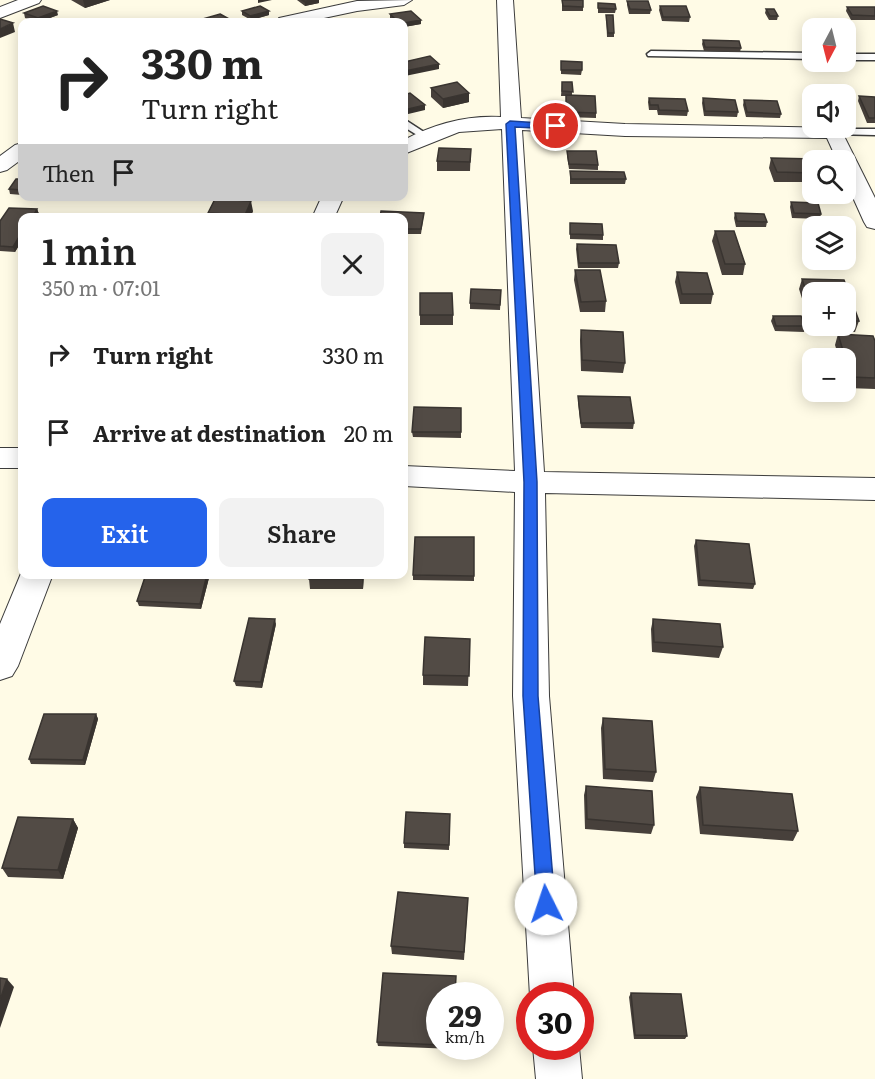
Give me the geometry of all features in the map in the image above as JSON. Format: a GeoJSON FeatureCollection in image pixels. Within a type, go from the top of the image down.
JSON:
{"type":"FeatureCollection","features":[{"type":"Feature","properties":{"kind":"street"},"geometry":{"type":"LineString","coordinates":[[0,13],[33,0]]}},
{"type":"Feature","properties":{"kind":"street"},"geometry":{"type":"LineString","coordinates":[[303,18],[357,6],[404,0]]}},
{"type":"Feature","properties":{"kind":"street"},"geometry":{"type":"LineString","coordinates":[[505,0],[530,482],[531,696],[551,982]]}},
{"type":"Feature","properties":{"kind":"street"},"geometry":{"type":"LineString","coordinates":[[408,146],[426,136],[469,122],[625,130],[802,132]]}},
{"type":"Feature","properties":{"kind":"street"},"geometry":{"type":"LineString","coordinates":[[837,138],[875,222]]}},
{"type":"Feature","properties":{"kind":"street"},"geometry":{"type":"LineString","coordinates":[[0,166],[18,152]]}},
{"type":"Feature","properties":{"kind":"street"},"geometry":{"type":"LineString","coordinates":[[0,458],[18,458]]}},
{"type":"Feature","properties":{"kind":"street"},"geometry":{"type":"LineString","coordinates":[[408,476],[530,482],[875,489]]}},
{"type":"Feature","properties":{"kind":"street"},"geometry":{"type":"LineString","coordinates":[[0,666],[35,579]]}},
{"type":"Feature","properties":{"kind":"street"},"geometry":{"type":"LineString","coordinates":[[557,1060],[559,1079]]}},
{"type":"Feature","properties":{"kind":"lane"},"geometry":{"type":"LineString","coordinates":[[651,54],[802,56]]}},
{"type":"Feature","properties":{"kind":"lane"},"geometry":{"type":"LineString","coordinates":[[856,57],[875,57]]}},
{"type":"Feature","properties":{"kind":"lane"},"geometry":{"type":"LineString","coordinates":[[408,125],[426,136]]}},
{"type":"Feature","properties":{"kind":"lane"},"geometry":{"type":"LineString","coordinates":[[856,132],[875,132]]}},
{"type":"Feature","properties":{"kind":"building"},"geometry":{"type":"Polygon","coordinates":[[[562,0],[583,0],[583,7],[563,6],[562,0]]]}},
{"type":"Feature","properties":{"kind":"building"},"geometry":{"type":"Polygon","coordinates":[[[627,1],[648,1],[651,10],[630,9],[627,1]]]}},
{"type":"Feature","properties":{"kind":"building"},"geometry":{"type":"Polygon","coordinates":[[[598,3],[615,4],[616,9],[598,8],[598,3]]]}},
{"type":"Feature","properties":{"kind":"building"},"geometry":{"type":"Polygon","coordinates":[[[43,6],[57,11],[38,18],[24,13],[43,6]]]}},
{"type":"Feature","properties":{"kind":"building"},"geometry":{"type":"Polygon","coordinates":[[[260,6],[269,11],[250,16],[242,11],[260,6]]]}},
{"type":"Feature","properties":{"kind":"building"},"geometry":{"type":"Polygon","coordinates":[[[660,6],[686,6],[690,17],[663,17],[660,6]]]}},
{"type":"Feature","properties":{"kind":"building"},"geometry":{"type":"Polygon","coordinates":[[[847,7],[875,7],[875,16],[852,15],[847,7]]]}},
{"type":"Feature","properties":{"kind":"building"},"geometry":{"type":"Polygon","coordinates":[[[766,9],[774,9],[778,16],[770,16],[766,9]]]}},
{"type":"Feature","properties":{"kind":"building"},"geometry":{"type":"Polygon","coordinates":[[[411,11],[421,20],[408,22],[408,18],[394,18],[390,14],[411,11]]]}},
{"type":"Feature","properties":{"kind":"building"},"geometry":{"type":"Polygon","coordinates":[[[220,14],[227,18],[206,18],[220,14]]]}},
{"type":"Feature","properties":{"kind":"building"},"geometry":{"type":"Polygon","coordinates":[[[606,15],[613,15],[614,33],[608,33],[606,15]]]}},
{"type":"Feature","properties":{"kind":"building"},"geometry":{"type":"Polygon","coordinates":[[[0,19],[13,23],[0,29],[0,19]]]}},
{"type":"Feature","properties":{"kind":"building"},"geometry":{"type":"Polygon","coordinates":[[[703,40],[739,41],[741,48],[705,47],[703,40]]]}},
{"type":"Feature","properties":{"kind":"building"},"geometry":{"type":"Polygon","coordinates":[[[430,56],[439,64],[408,70],[408,61],[430,56]]]}},
{"type":"Feature","properties":{"kind":"building"},"geometry":{"type":"Polygon","coordinates":[[[561,61],[582,62],[582,70],[561,70],[561,61]]]}},
{"type":"Feature","properties":{"kind":"building"},"geometry":{"type":"Polygon","coordinates":[[[457,82],[469,93],[443,99],[431,88],[457,82]]]}},
{"type":"Feature","properties":{"kind":"building"},"geometry":{"type":"Polygon","coordinates":[[[562,82],[572,82],[573,92],[562,91],[562,82]]]}},
{"type":"Feature","properties":{"kind":"building"},"geometry":{"type":"Polygon","coordinates":[[[410,93],[425,105],[408,109],[408,94],[410,93]]]}},
{"type":"Feature","properties":{"kind":"building"},"geometry":{"type":"Polygon","coordinates":[[[566,95],[595,96],[596,113],[566,112],[566,95]]]}},
{"type":"Feature","properties":{"kind":"building"},"geometry":{"type":"Polygon","coordinates":[[[859,96],[875,97],[875,118],[869,118],[859,96]]]}},
{"type":"Feature","properties":{"kind":"building"},"geometry":{"type":"Polygon","coordinates":[[[649,98],[685,99],[688,111],[659,110],[658,105],[650,105],[649,98]]]}},
{"type":"Feature","properties":{"kind":"building"},"geometry":{"type":"Polygon","coordinates":[[[703,98],[735,100],[738,112],[705,111],[703,98]]]}},
{"type":"Feature","properties":{"kind":"building"},"geometry":{"type":"Polygon","coordinates":[[[744,100],[777,101],[781,114],[747,112],[744,100]]]}},
{"type":"Feature","properties":{"kind":"building"},"geometry":{"type":"Polygon","coordinates":[[[439,148],[471,149],[470,162],[437,161],[439,148]]]}},
{"type":"Feature","properties":{"kind":"building"},"geometry":{"type":"Polygon","coordinates":[[[567,151],[596,151],[598,165],[569,164],[567,151]]]}},
{"type":"Feature","properties":{"kind":"building"},"geometry":{"type":"Polygon","coordinates":[[[771,158],[802,159],[802,173],[777,172],[771,158]]]}},
{"type":"Feature","properties":{"kind":"building"},"geometry":{"type":"Polygon","coordinates":[[[570,171],[624,172],[626,179],[571,179],[570,171]]]}},
{"type":"Feature","properties":{"kind":"building"},"geometry":{"type":"Polygon","coordinates":[[[16,179],[18,179],[18,190],[9,189],[16,179]]]}},
{"type":"Feature","properties":{"kind":"building"},"geometry":{"type":"Polygon","coordinates":[[[214,201],[251,201],[246,213],[208,213],[214,201]]]}},
{"type":"Feature","properties":{"kind":"building"},"geometry":{"type":"Polygon","coordinates":[[[791,202],[818,204],[821,214],[794,213],[791,202]]]}},
{"type":"Feature","properties":{"kind":"building"},"geometry":{"type":"Polygon","coordinates":[[[9,208],[37,209],[35,213],[18,213],[18,239],[13,247],[0,246],[0,221],[9,208]]]}},
{"type":"Feature","properties":{"kind":"building"},"geometry":{"type":"Polygon","coordinates":[[[381,211],[424,213],[421,229],[408,229],[408,213],[381,213],[381,211]]]}},
{"type":"Feature","properties":{"kind":"building"},"geometry":{"type":"Polygon","coordinates":[[[735,213],[764,214],[767,222],[737,221],[735,213]]]}},
{"type":"Feature","properties":{"kind":"building"},"geometry":{"type":"Polygon","coordinates":[[[570,223],[602,224],[603,235],[570,234],[570,223]]]}},
{"type":"Feature","properties":{"kind":"building"},"geometry":{"type":"Polygon","coordinates":[[[715,231],[734,231],[745,264],[725,264],[715,231]]]}},
{"type":"Feature","properties":{"kind":"building"},"geometry":{"type":"Polygon","coordinates":[[[577,244],[616,245],[619,263],[579,263],[577,244]]]}},
{"type":"Feature","properties":{"kind":"building"},"geometry":{"type":"Polygon","coordinates":[[[575,270],[600,270],[606,301],[581,302],[575,270]]]}},
{"type":"Feature","properties":{"kind":"building"},"geometry":{"type":"Polygon","coordinates":[[[677,272],[707,273],[713,294],[682,294],[677,272]]]}},
{"type":"Feature","properties":{"kind":"building"},"geometry":{"type":"Polygon","coordinates":[[[802,279],[844,280],[845,282],[803,282],[802,279]]]}},
{"type":"Feature","properties":{"kind":"building"},"geometry":{"type":"Polygon","coordinates":[[[471,289],[501,290],[500,305],[470,303],[471,289]]]}},
{"type":"Feature","properties":{"kind":"building"},"geometry":{"type":"Polygon","coordinates":[[[420,293],[452,293],[453,315],[420,315],[420,293]]]}},
{"type":"Feature","properties":{"kind":"building"},"geometry":{"type":"Polygon","coordinates":[[[773,316],[801,316],[802,318],[802,326],[776,326],[773,316]]]}},
{"type":"Feature","properties":{"kind":"building"},"geometry":{"type":"Polygon","coordinates":[[[581,330],[623,332],[625,363],[582,360],[581,330]]]}},
{"type":"Feature","properties":{"kind":"building"},"geometry":{"type":"Polygon","coordinates":[[[839,336],[873,336],[875,378],[856,377],[856,348],[842,348],[839,336]]]}},
{"type":"Feature","properties":{"kind":"building"},"geometry":{"type":"Polygon","coordinates":[[[578,396],[630,397],[634,423],[581,423],[578,396]]]}},
{"type":"Feature","properties":{"kind":"building"},"geometry":{"type":"Polygon","coordinates":[[[414,407],[461,408],[461,432],[412,432],[414,407]]]}},
{"type":"Feature","properties":{"kind":"building"},"geometry":{"type":"Polygon","coordinates":[[[415,537],[474,537],[474,576],[413,575],[415,537]]]}},
{"type":"Feature","properties":{"kind":"building"},"geometry":{"type":"Polygon","coordinates":[[[696,540],[749,544],[755,584],[700,580],[696,540]]]}},
{"type":"Feature","properties":{"kind":"building"},"geometry":{"type":"Polygon","coordinates":[[[144,579],[206,579],[200,604],[137,601],[144,579]]]}},
{"type":"Feature","properties":{"kind":"building"},"geometry":{"type":"Polygon","coordinates":[[[249,618],[275,619],[261,682],[234,681],[249,618]]]}},
{"type":"Feature","properties":{"kind":"building"},"geometry":{"type":"Polygon","coordinates":[[[653,619],[720,624],[723,647],[654,642],[653,619]]]}},
{"type":"Feature","properties":{"kind":"building"},"geometry":{"type":"Polygon","coordinates":[[[425,637],[470,639],[469,676],[423,675],[425,637]]]}},
{"type":"Feature","properties":{"kind":"building"},"geometry":{"type":"Polygon","coordinates":[[[44,714],[96,714],[83,760],[29,759],[44,714]]]}},
{"type":"Feature","properties":{"kind":"building"},"geometry":{"type":"Polygon","coordinates":[[[603,718],[652,721],[656,772],[605,769],[603,718]]]}},
{"type":"Feature","properties":{"kind":"building"},"geometry":{"type":"Polygon","coordinates":[[[586,786],[652,791],[654,825],[587,819],[586,786]]]}},
{"type":"Feature","properties":{"kind":"building"},"geometry":{"type":"Polygon","coordinates":[[[700,787],[792,794],[798,831],[703,825],[700,787]]]}},
{"type":"Feature","properties":{"kind":"building"},"geometry":{"type":"Polygon","coordinates":[[[406,812],[450,814],[449,845],[404,843],[406,812]]]}},
{"type":"Feature","properties":{"kind":"building"},"geometry":{"type":"Polygon","coordinates":[[[18,817],[73,819],[58,870],[2,868],[18,817]]]}},
{"type":"Feature","properties":{"kind":"building"},"geometry":{"type":"Polygon","coordinates":[[[398,892],[468,898],[464,952],[391,946],[398,892]]]}},
{"type":"Feature","properties":{"kind":"building"},"geometry":{"type":"Polygon","coordinates":[[[383,973],[456,976],[456,982],[426,982],[426,1044],[377,1042],[383,973]]]}},
{"type":"Feature","properties":{"kind":"building"},"geometry":{"type":"Polygon","coordinates":[[[0,978],[7,979],[0,1000],[0,978]]]}},
{"type":"Feature","properties":{"kind":"building"},"geometry":{"type":"Polygon","coordinates":[[[631,993],[681,994],[687,1036],[635,1035],[631,993]]]}},
{"type":"Feature","properties":{"kind":"route"},"geometry":{"type":"LineString","coordinates":[[546,904],[531,696],[530,482],[510,124],[556,126]]}}]}
